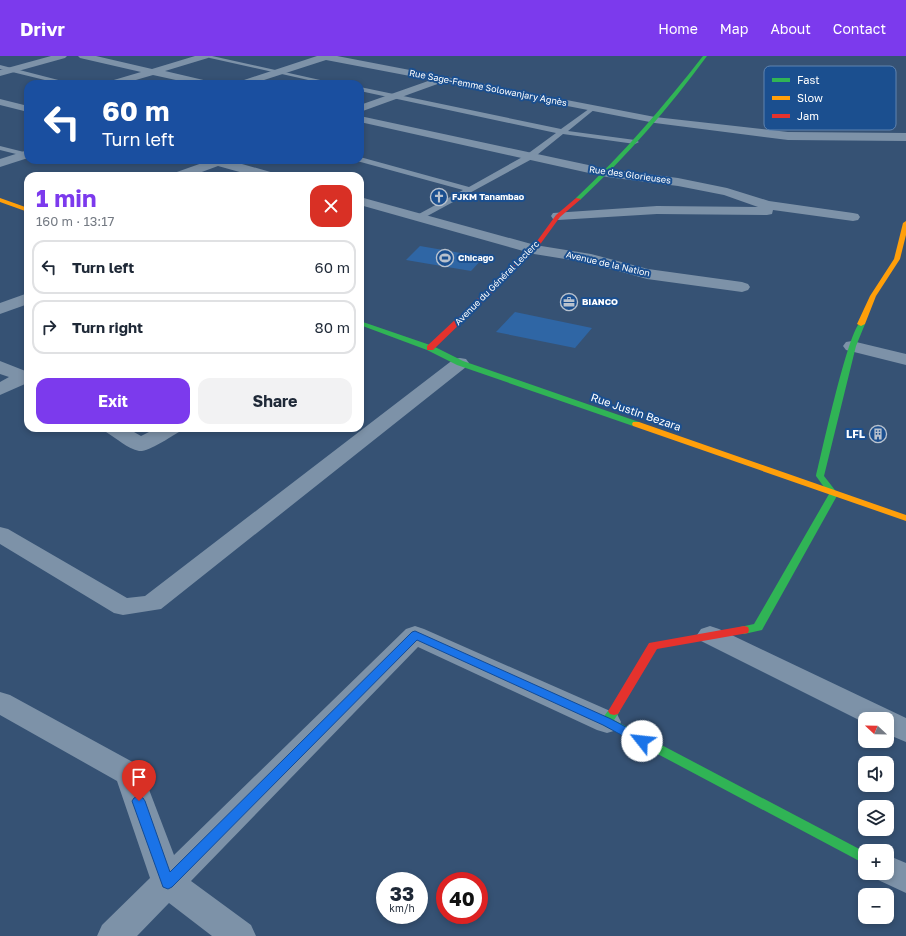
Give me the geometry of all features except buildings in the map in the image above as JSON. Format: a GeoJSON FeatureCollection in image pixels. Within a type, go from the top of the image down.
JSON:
{"type":"FeatureCollection","features":[{"type":"Feature","properties":{"kind":"street"},"geometry":{"type":"LineString","coordinates":[[0,73],[62,56]]}},
{"type":"Feature","properties":{"kind":"street"},"geometry":{"type":"LineString","coordinates":[[84,56],[191,80]]}},
{"type":"Feature","properties":{"kind":"street"},"geometry":{"type":"LineString","coordinates":[[124,80],[204,56]]}},
{"type":"Feature","properties":{"kind":"street"},"geometry":{"type":"LineString","coordinates":[[254,80],[326,56]]}},
{"type":"Feature","properties":{"kind":"street","name":"Rue Sage-Femme Solowanjary Agnès"},"geometry":{"type":"LineString","coordinates":[[326,56],[655,120],[788,136],[906,137]]}},
{"type":"Feature","properties":{"kind":"street","name":"Avenue du Général Leclerc"},"geometry":{"type":"LineString","coordinates":[[430,348],[534,249],[558,216],[607,173],[655,120],[705,56]]}},
{"type":"Feature","properties":{"kind":"street"},"geometry":{"type":"LineString","coordinates":[[364,108],[443,79]]}},
{"type":"Feature","properties":{"kind":"street"},"geometry":{"type":"LineString","coordinates":[[0,102],[24,108]]}},
{"type":"Feature","properties":{"kind":"street","name":"Rue des Glorieuses"},"geometry":{"type":"LineString","coordinates":[[364,120],[607,173],[678,182],[727,192],[767,204],[853,217]]}},
{"type":"Feature","properties":{"kind":"street"},"geometry":{"type":"LineString","coordinates":[[0,163],[24,155]]}},
{"type":"Feature","properties":{"kind":"street"},"geometry":{"type":"LineString","coordinates":[[189,172],[209,164]]}},
{"type":"Feature","properties":{"kind":"street"},"geometry":{"type":"LineString","coordinates":[[227,164],[255,172]]}},
{"type":"Feature","properties":{"kind":"street"},"geometry":{"type":"LineString","coordinates":[[0,200],[24,209]]}},
{"type":"Feature","properties":{"kind":"street","name":"Avenue de la Nation"},"geometry":{"type":"LineString","coordinates":[[364,201],[534,249],[592,258],[647,274],[742,287]]}},
{"type":"Feature","properties":{"kind":"street"},"geometry":{"type":"LineString","coordinates":[[558,216],[658,210],[800,210]]}},
{"type":"Feature","properties":{"kind":"street"},"geometry":{"type":"LineString","coordinates":[[607,722],[654,646],[758,627],[834,494],[820,476],[852,346],[873,296],[902,260],[906,223]]}},
{"type":"Feature","properties":{"kind":"street"},"geometry":{"type":"LineString","coordinates":[[0,309],[24,300]]}},
{"type":"Feature","properties":{"kind":"street","name":"Rue Justin Bezara"},"geometry":{"type":"LineString","coordinates":[[364,325],[430,348],[460,363],[906,518]]}},
{"type":"Feature","properties":{"kind":"street"},"geometry":{"type":"LineString","coordinates":[[852,346],[906,360]]}},
{"type":"Feature","properties":{"kind":"street"},"geometry":{"type":"LineString","coordinates":[[0,534],[123,607],[152,603],[460,363]]}},
{"type":"Feature","properties":{"kind":"street"},"geometry":{"type":"LineString","coordinates":[[0,367],[24,377]]}},
{"type":"Feature","properties":{"kind":"street"},"geometry":{"type":"LineString","coordinates":[[0,389],[24,379]]}},
{"type":"Feature","properties":{"kind":"street"},"geometry":{"type":"LineString","coordinates":[[119,432],[140,445],[164,432]]}},
{"type":"Feature","properties":{"kind":"street"},"geometry":{"type":"LineString","coordinates":[[114,936],[415,635],[607,722],[858,854]]}},
{"type":"Feature","properties":{"kind":"street"},"geometry":{"type":"LineString","coordinates":[[710,635],[868,712]]}},
{"type":"Feature","properties":{"kind":"street"},"geometry":{"type":"LineString","coordinates":[[0,702],[129,774],[168,883],[239,936]]}},
{"type":"Feature","properties":{"kind":"street"},"geometry":{"type":"LineString","coordinates":[[894,725],[906,731]]}},
{"type":"Feature","properties":{"kind":"street"},"geometry":{"type":"LineString","coordinates":[[894,873],[906,879]]}},
{"type":"Feature","properties":{"kind":"lane"},"geometry":{"type":"LineString","coordinates":[[204,56],[316,80]]}},
{"type":"Feature","properties":{"kind":"lane"},"geometry":{"type":"LineString","coordinates":[[0,67],[52,80]]}},
{"type":"Feature","properties":{"kind":"lane"},"geometry":{"type":"LineString","coordinates":[[364,90],[563,132],[635,142]]}},
{"type":"Feature","properties":{"kind":"lane"},"geometry":{"type":"LineString","coordinates":[[420,217],[468,189],[530,157],[593,108]]}},
{"type":"Feature","properties":{"kind":"lane"},"geometry":{"type":"LineString","coordinates":[[0,148],[24,153]]}},
{"type":"Feature","properties":{"kind":"lane"},"geometry":{"type":"LineString","coordinates":[[364,161],[468,189]]}},
{"type":"Feature","properties":{"kind":"shaded area","name":"Chicago"},"geometry":{"type":"Polygon","coordinates":[[[420,246],[484,257],[471,271],[406,260],[420,246]]]}},
{"type":"Feature","properties":{"kind":"shaded area"},"geometry":{"type":"Polygon","coordinates":[[[515,312],[592,328],[575,348],[496,332],[515,312]]]}},
{"type":"Feature","properties":{"kind":"traffic: fast"},"geometry":{"type":"LineString","coordinates":[[578,199],[613,165],[645,130],[705,56]]}},
{"type":"Feature","properties":{"kind":"traffic: fast"},"geometry":{"type":"LineString","coordinates":[[364,324],[430,348],[460,363],[636,424]]}},
{"type":"Feature","properties":{"kind":"traffic: fast"},"geometry":{"type":"LineString","coordinates":[[744,630],[758,627],[834,494],[820,476],[852,346],[861,324]]}},
{"type":"Feature","properties":{"kind":"traffic: fast"},"geometry":{"type":"LineString","coordinates":[[614,711],[607,722],[858,854]]}},
{"type":"Feature","properties":{"kind":"traffic: slow"},"geometry":{"type":"LineString","coordinates":[[0,200],[24,209]]}},
{"type":"Feature","properties":{"kind":"traffic: slow"},"geometry":{"type":"LineString","coordinates":[[861,324],[873,296],[897,259],[906,223]]}},
{"type":"Feature","properties":{"kind":"traffic: slow"},"geometry":{"type":"LineString","coordinates":[[636,424],[906,518]]}},
{"type":"Feature","properties":{"kind":"traffic: jam"},"geometry":{"type":"LineString","coordinates":[[430,348],[534,249],[558,216],[578,199]]}},
{"type":"Feature","properties":{"kind":"traffic: jam"},"geometry":{"type":"LineString","coordinates":[[614,711],[653,646],[744,630]]}},
{"type":"Feature","properties":{"kind":"place","name":"FJKM Tanambao"},"geometry":{"type":"Point","coordinates":[439,197]}},
{"type":"Feature","properties":{"kind":"place","name":"Chicago"},"geometry":{"type":"Point","coordinates":[445,258]}},
{"type":"Feature","properties":{"kind":"place","name":"BIANCO"},"geometry":{"type":"Point","coordinates":[569,302]}},
{"type":"Feature","properties":{"kind":"place","name":"LFL"},"geometry":{"type":"Point","coordinates":[878,434]}},
{"type":"Feature","properties":{"kind":"route"},"geometry":{"type":"LineString","coordinates":[[139,801],[168,883],[415,635],[607,722],[642,741]]}}]}
